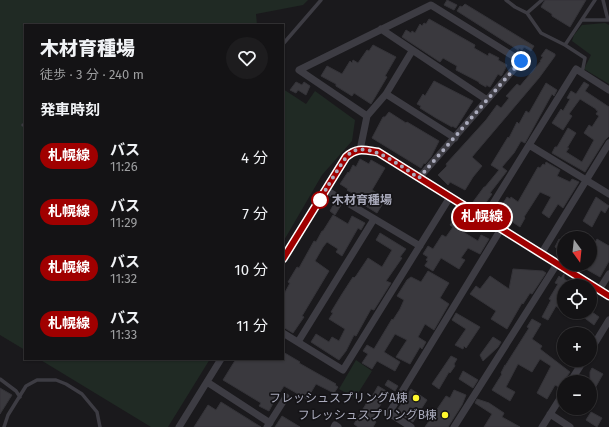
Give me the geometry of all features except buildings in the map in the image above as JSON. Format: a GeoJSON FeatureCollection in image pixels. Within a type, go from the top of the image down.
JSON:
{"type":"FeatureCollection","features":[{"type":"Feature","properties":{"kind":"street"},"geometry":{"type":"LineString","coordinates":[[367,116],[299,70],[431,5],[521,61],[419,178]]}},
{"type":"Feature","properties":{"kind":"street"},"geometry":{"type":"LineString","coordinates":[[381,30],[487,100]]}},
{"type":"Feature","properties":{"kind":"street"},"geometry":{"type":"LineString","coordinates":[[360,150],[367,116],[386,94],[412,51]]}},
{"type":"Feature","properties":{"kind":"street"},"geometry":{"type":"LineString","coordinates":[[484,218],[576,69],[609,90]]}},
{"type":"Feature","properties":{"kind":"street"},"geometry":{"type":"LineString","coordinates":[[386,94],[455,138]]}},
{"type":"Feature","properties":{"kind":"street"},"geometry":{"type":"LineString","coordinates":[[542,254],[609,143]]}},
{"type":"Feature","properties":{"kind":"street"},"geometry":{"type":"LineString","coordinates":[[529,145],[609,194]]}},
{"type":"Feature","properties":{"kind":"street"},"geometry":{"type":"LineString","coordinates":[[284,257],[346,157],[353,151],[360,150],[378,152],[557,264],[454,427]]}},
{"type":"Feature","properties":{"kind":"street"},"geometry":{"type":"LineString","coordinates":[[326,190],[420,246]]}},
{"type":"Feature","properties":{"kind":"street"},"geometry":{"type":"LineString","coordinates":[[284,334],[343,370],[450,197]]}},
{"type":"Feature","properties":{"kind":"street"},"geometry":{"type":"LineString","coordinates":[[298,342],[374,219]]}},
{"type":"Feature","properties":{"kind":"street"},"geometry":{"type":"LineString","coordinates":[[410,427],[389,413],[501,229]]}},
{"type":"Feature","properties":{"kind":"street"},"geometry":{"type":"LineString","coordinates":[[568,271],[609,296]]}},
{"type":"Feature","properties":{"kind":"street"},"geometry":{"type":"LineString","coordinates":[[599,290],[609,274]]}},
{"type":"Feature","properties":{"kind":"street"},"geometry":{"type":"LineString","coordinates":[[597,339],[609,320]]}},
{"type":"Feature","properties":{"kind":"street"},"geometry":{"type":"LineString","coordinates":[[179,427],[220,360]]}},
{"type":"Feature","properties":{"kind":"street"},"geometry":{"type":"LineString","coordinates":[[207,382],[268,425],[286,397]]}},
{"type":"Feature","properties":{"kind":"street"},"geometry":{"type":"LineString","coordinates":[[542,427],[557,403]]}},
{"type":"Feature","properties":{"kind":"street"},"geometry":{"type":"LineString","coordinates":[[550,414],[570,427]]}},
{"type":"Feature","properties":{"kind":"street"},"geometry":{"type":"LineString","coordinates":[[334,427],[335,425],[338,427]]}},
{"type":"Feature","properties":{"kind":"lane"},"geometry":{"type":"LineString","coordinates":[[284,43],[321,0]]}},
{"type":"Feature","properties":{"kind":"lane"},"geometry":{"type":"LineString","coordinates":[[506,0],[515,7],[527,12],[541,33],[565,45],[585,58],[582,73]]}},
{"type":"Feature","properties":{"kind":"lane"},"geometry":{"type":"LineString","coordinates":[[527,12],[542,0]]}},
{"type":"Feature","properties":{"kind":"lane"},"geometry":{"type":"LineString","coordinates":[[565,45],[596,0]]}},
{"type":"Feature","properties":{"kind":"lane"},"geometry":{"type":"LineString","coordinates":[[582,20],[608,20],[603,0]]}},
{"type":"Feature","properties":{"kind":"lane"},"geometry":{"type":"LineString","coordinates":[[0,379],[16,390],[20,397]]}},
{"type":"Feature","properties":{"kind":"lane"},"geometry":{"type":"LineString","coordinates":[[4,427],[8,415],[26,386],[37,380],[56,380],[66,384],[82,394],[97,412],[100,427]]}},
{"type":"Feature","properties":{"kind":"shaded area"},"geometry":{"type":"Polygon","coordinates":[[[0,0],[308,0],[303,5],[256,14],[257,24],[24,24],[24,349],[0,335],[0,0]]]}},
{"type":"Feature","properties":{"kind":"shaded area"},"geometry":{"type":"Polygon","coordinates":[[[605,23],[609,25],[609,84],[584,69],[591,55],[572,41],[574,35],[582,25],[605,23]]]}},
{"type":"Feature","properties":{"kind":"shaded area"},"geometry":{"type":"Polygon","coordinates":[[[284,90],[306,104],[315,91],[355,120],[352,141],[322,175],[284,240],[284,90]]]}},
{"type":"Feature","properties":{"kind":"shaded area"},"geometry":{"type":"Polygon","coordinates":[[[41,360],[209,360],[168,427],[151,427],[41,360]]]}},
{"type":"Feature","properties":{"kind":"shaded area"},"geometry":{"type":"Polygon","coordinates":[[[356,360],[372,371],[355,398],[339,389],[356,360]]]}},
{"type":"Feature","properties":{"kind":"bus line","name":"札幌線"},"geometry":{"type":"LineString","coordinates":[[284,257],[346,157],[353,151],[363,150],[378,152],[609,296]]}},
{"type":"Feature","properties":{"kind":"place","name":"木材育種場"},"geometry":{"type":"Point","coordinates":[320,200]}},
{"type":"Feature","properties":{"kind":"place","name":"フレッシュスプリングA棟"},"geometry":{"type":"Point","coordinates":[416,398]}},
{"type":"Feature","properties":{"kind":"place","name":"フレッシュスプリングB棟"},"geometry":{"type":"Point","coordinates":[445,415]}},
{"type":"Feature","properties":{"kind":"route"},"geometry":{"type":"LineString","coordinates":[[320,200],[319,201],[346,157],[353,151],[363,150],[378,152],[419,178],[521,61]]}}]}
